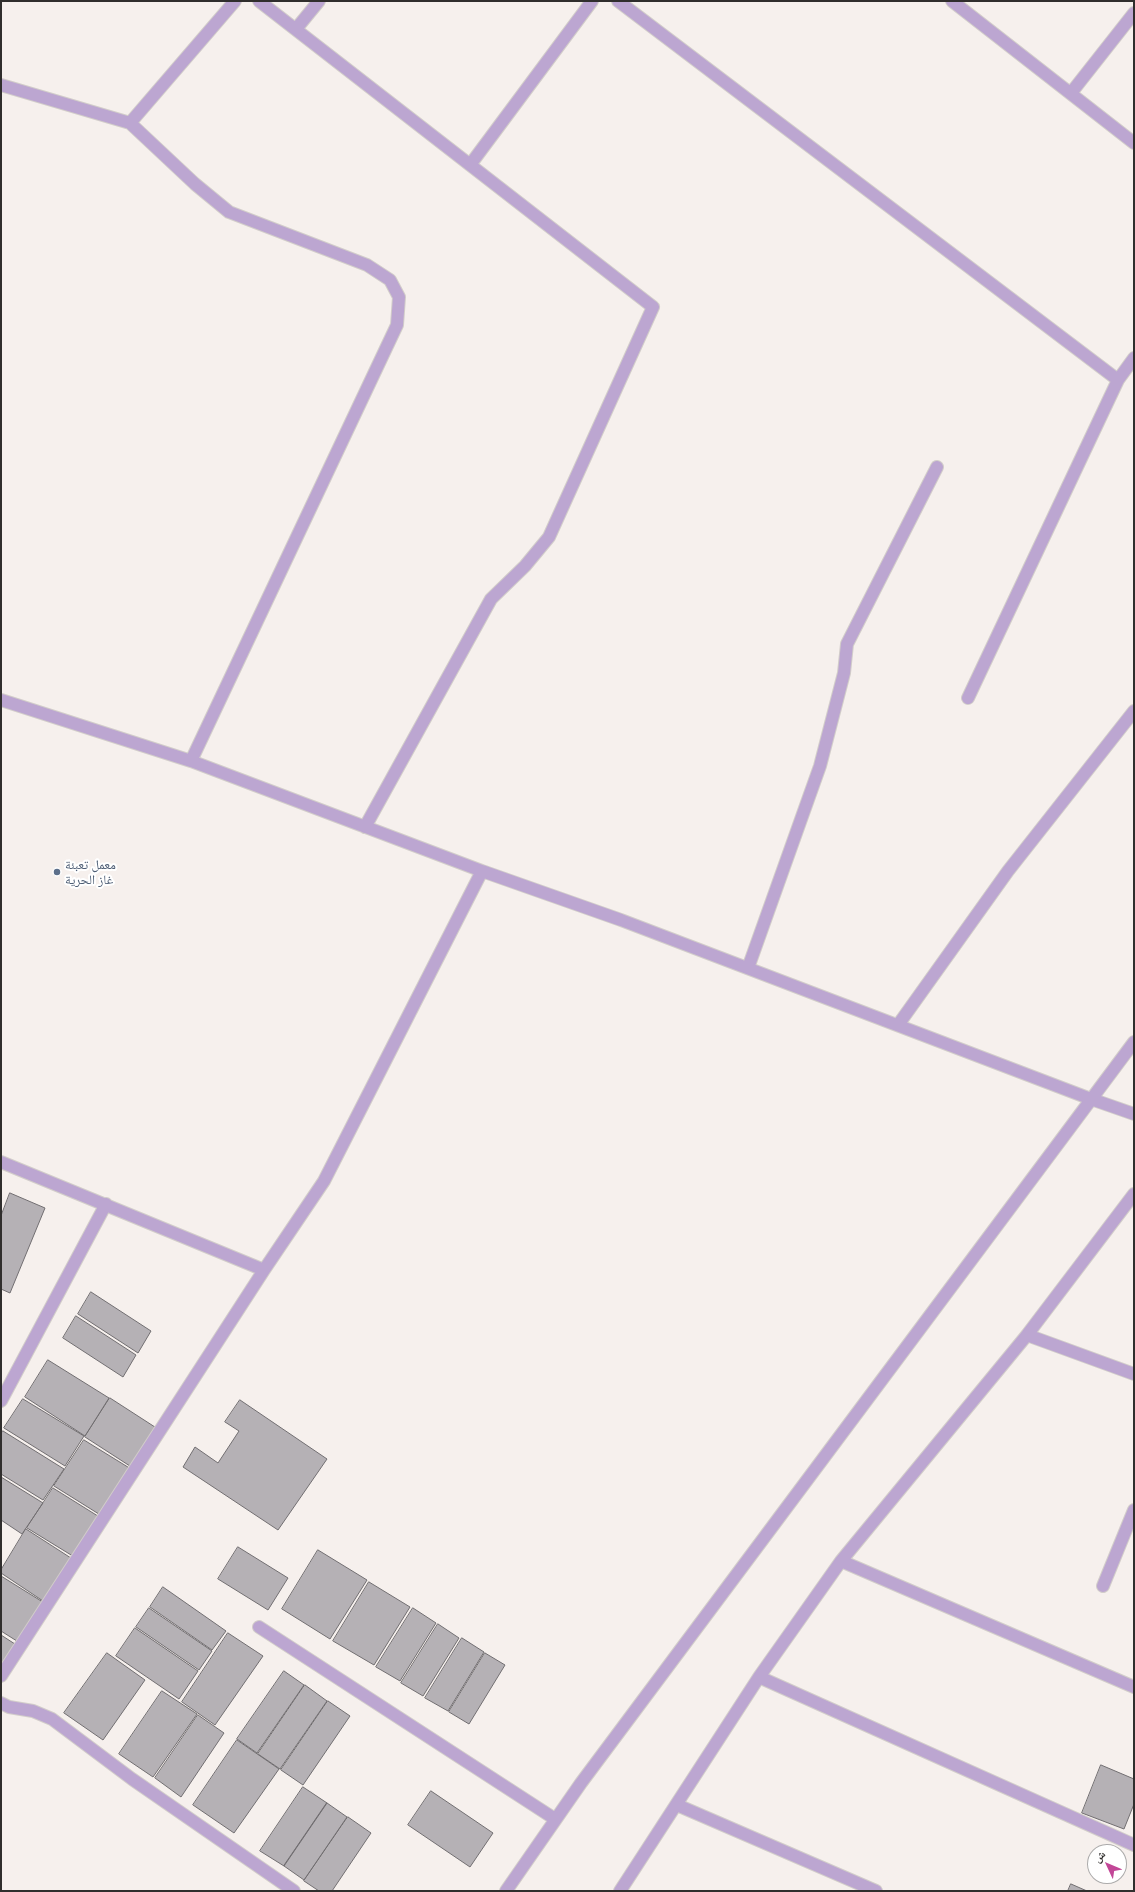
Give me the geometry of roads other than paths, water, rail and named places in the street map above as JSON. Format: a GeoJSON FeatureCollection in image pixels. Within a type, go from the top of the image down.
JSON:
{"type":"FeatureCollection","features":[{"type":"Feature","properties":{"kind":"street"},"geometry":{"type":"LineString","coordinates":[[130,123],[235,1]]}},
{"type":"Feature","properties":{"kind":"street"},"geometry":{"type":"LineString","coordinates":[[259,1],[653,307],[549,537],[525,566],[491,599],[365,827]]}},
{"type":"Feature","properties":{"kind":"street"},"geometry":{"type":"LineString","coordinates":[[296,29],[319,1]]}},
{"type":"Feature","properties":{"kind":"street"},"geometry":{"type":"LineString","coordinates":[[470,165],[592,1]]}},
{"type":"Feature","properties":{"kind":"street"},"geometry":{"type":"LineString","coordinates":[[618,1],[1118,380]]}},
{"type":"Feature","properties":{"kind":"street"},"geometry":{"type":"LineString","coordinates":[[952,1],[1134,143]]}},
{"type":"Feature","properties":{"kind":"street"},"geometry":{"type":"LineString","coordinates":[[1071,93],[1134,12]]}},
{"type":"Feature","properties":{"kind":"street"},"geometry":{"type":"LineString","coordinates":[[1,85],[130,123],[195,184],[229,212],[367,265],[390,280],[399,297],[397,325],[191,761]]}},
{"type":"Feature","properties":{"kind":"street"},"geometry":{"type":"LineString","coordinates":[[968,698],[1118,380],[1134,358]]}},
{"type":"Feature","properties":{"kind":"street"},"geometry":{"type":"LineString","coordinates":[[748,968],[820,766],[844,673],[847,644],[937,467]]}},
{"type":"Feature","properties":{"kind":"street"},"geometry":{"type":"LineString","coordinates":[[1,700],[191,761],[482,871],[621,920],[1134,1114]]}},
{"type":"Feature","properties":{"kind":"street"},"geometry":{"type":"LineString","coordinates":[[898,1026],[1008,871],[1134,711]]}},
{"type":"Feature","properties":{"kind":"street"},"geometry":{"type":"LineString","coordinates":[[1,1676],[264,1270],[324,1181],[482,871]]}},
{"type":"Feature","properties":{"kind":"street"},"geometry":{"type":"LineString","coordinates":[[506,1891],[555,1819],[1134,1042]]}},
{"type":"Feature","properties":{"kind":"street"},"geometry":{"type":"LineString","coordinates":[[1,1162],[264,1270]]}},
{"type":"Feature","properties":{"kind":"street"},"geometry":{"type":"LineString","coordinates":[[620,1891],[759,1677],[841,1561],[1027,1335],[1134,1194]]}},
{"type":"Feature","properties":{"kind":"street"},"geometry":{"type":"LineString","coordinates":[[1,1401],[106,1204]]}},
{"type":"Feature","properties":{"kind":"street"},"geometry":{"type":"LineString","coordinates":[[1027,1335],[1134,1374]]}},
{"type":"Feature","properties":{"kind":"street"},"geometry":{"type":"LineString","coordinates":[[1103,1586],[1134,1510]]}},
{"type":"Feature","properties":{"kind":"street"},"geometry":{"type":"LineString","coordinates":[[841,1561],[1134,1687]]}},
{"type":"Feature","properties":{"kind":"street"},"geometry":{"type":"LineString","coordinates":[[259,1627],[555,1819]]}},
{"type":"Feature","properties":{"kind":"street"},"geometry":{"type":"LineString","coordinates":[[759,1677],[1134,1845]]}},
{"type":"Feature","properties":{"kind":"street"},"geometry":{"type":"LineString","coordinates":[[1,1703],[9,1707],[33,1710],[52,1719],[132,1779],[294,1891]]}},
{"type":"Feature","properties":{"kind":"street"},"geometry":{"type":"LineString","coordinates":[[677,1805],[876,1891]]}},
{"type":"Feature","properties":{"kind":"place","name":"معمل تعبئة غاز الحرية"},"geometry":{"type":"Point","coordinates":[57,872]}}]}
